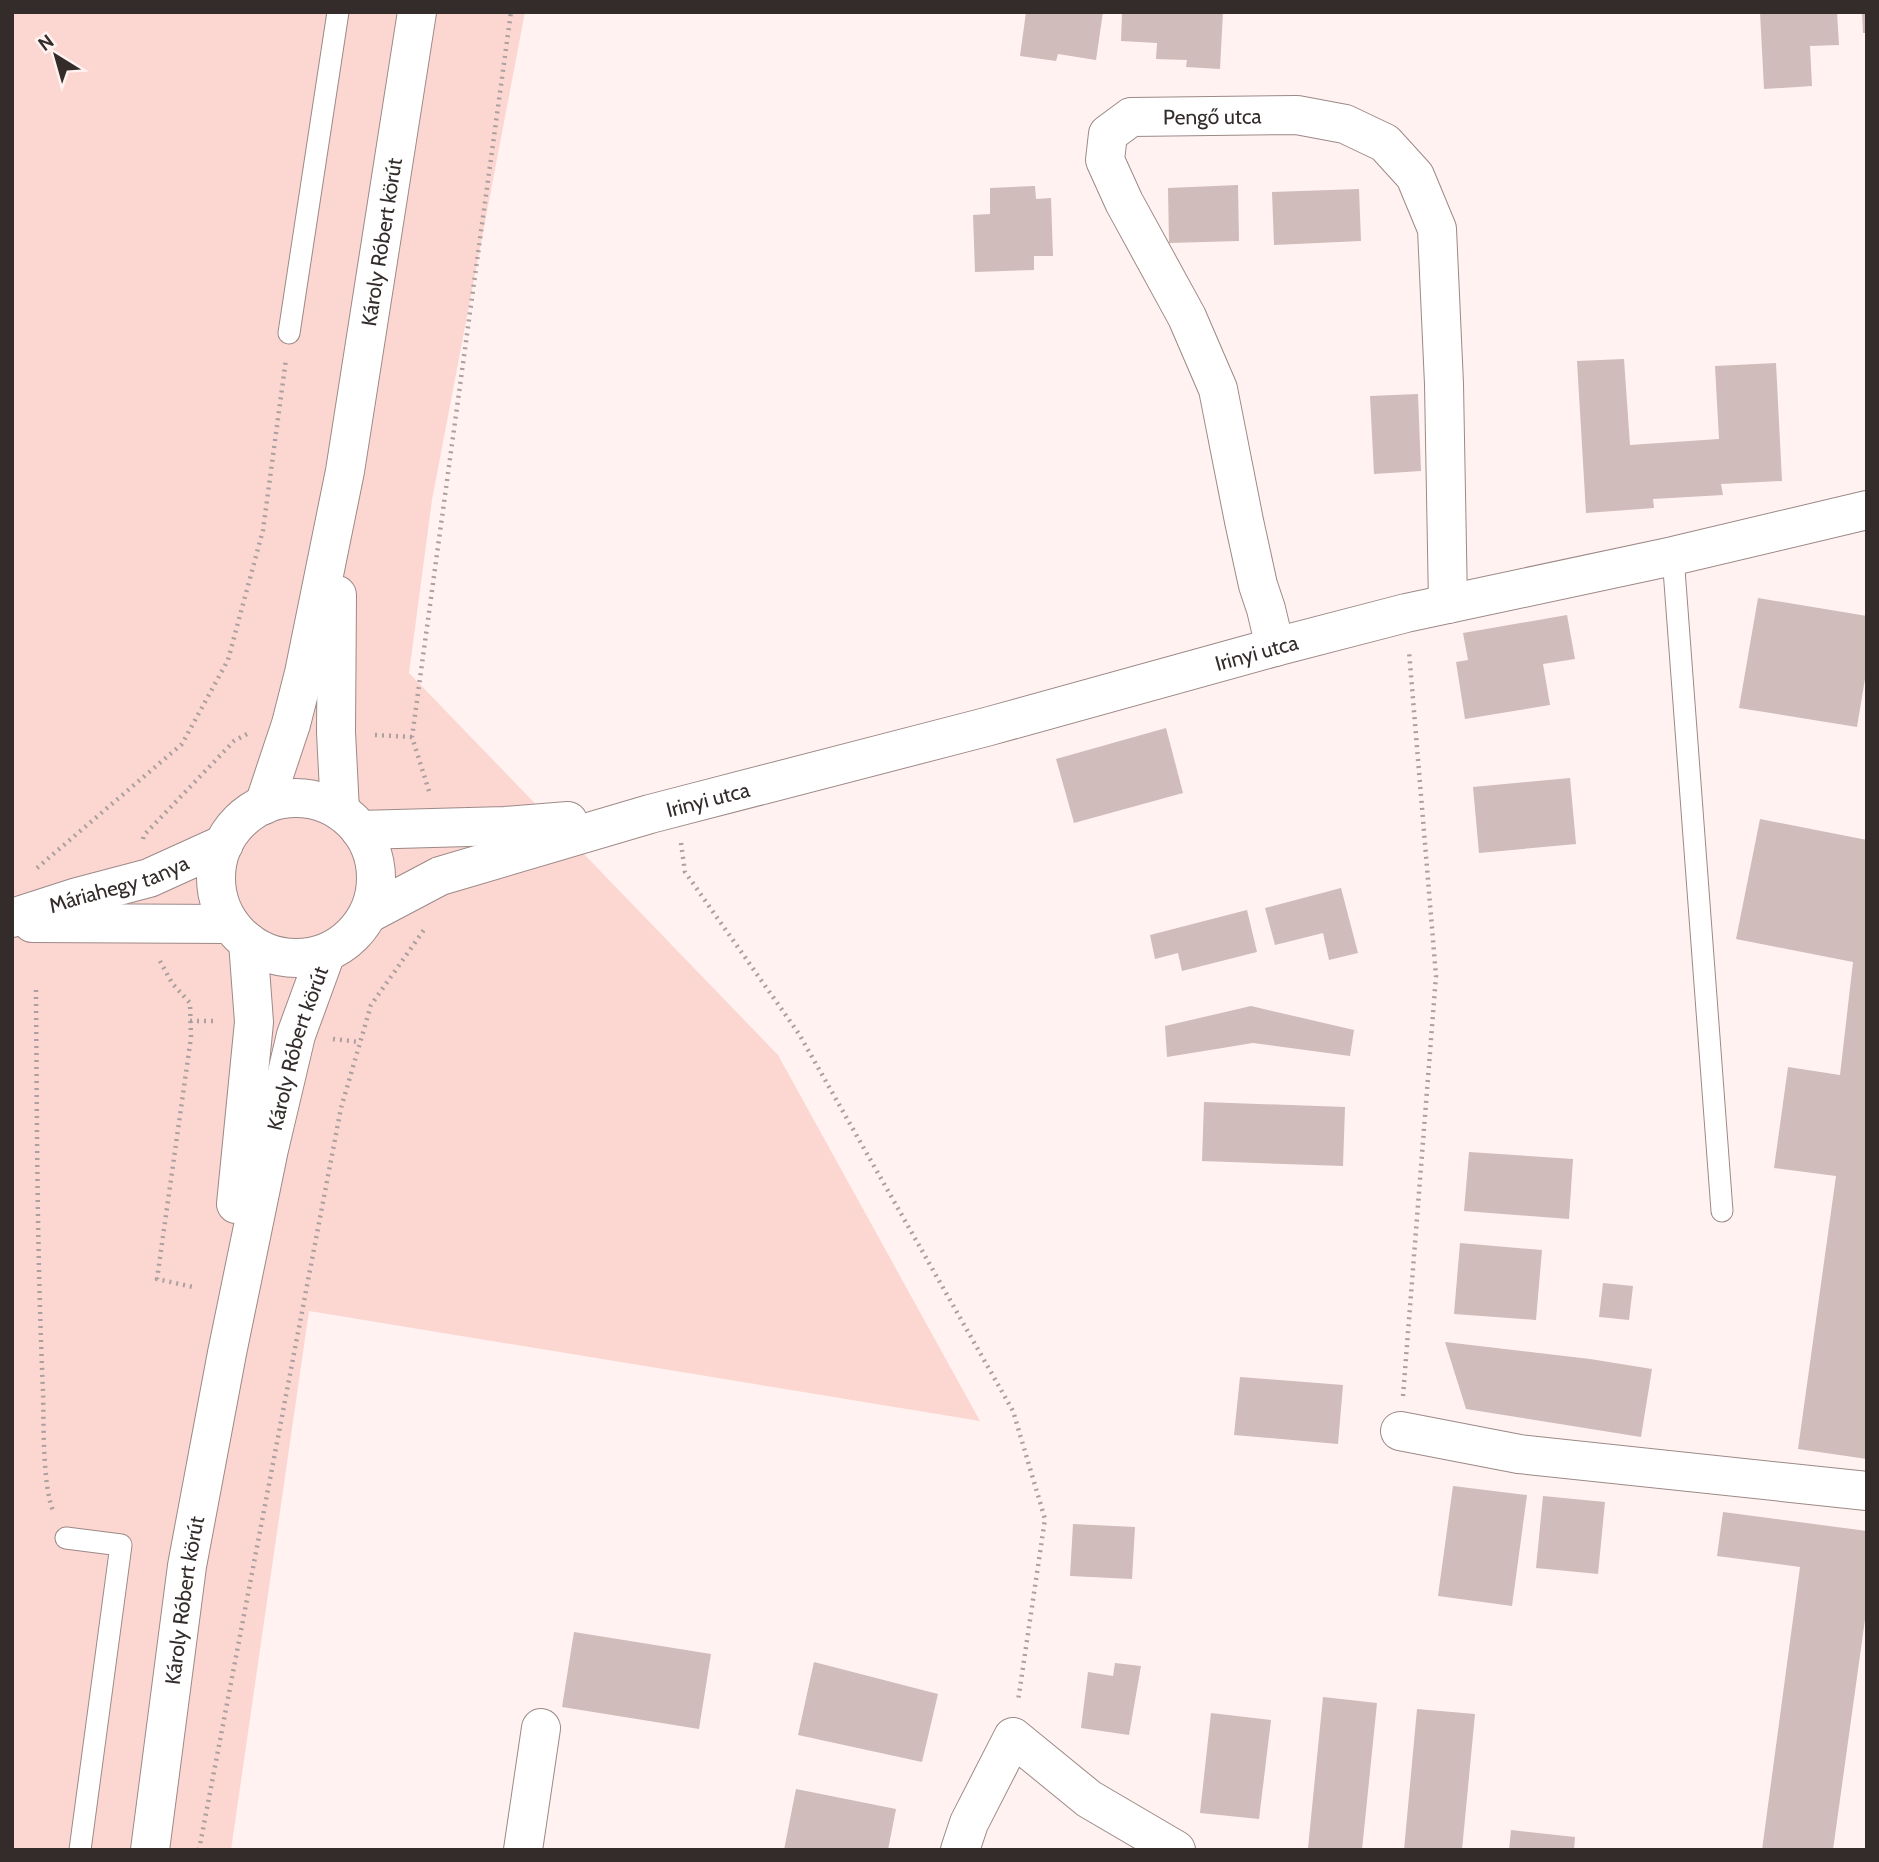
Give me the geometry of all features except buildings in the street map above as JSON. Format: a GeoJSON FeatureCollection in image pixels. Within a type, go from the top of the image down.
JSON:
{"type":"FeatureCollection","features":[{"type":"Feature","properties":{"kind":"street","name":"Károly Róbert körút"},"geometry":{"type":"LineString","coordinates":[[264,805],[298,699],[345,471],[417,12]]}},
{"type":"Feature","properties":{"kind":"street","name":"Pengő utca"},"geometry":{"type":"LineString","coordinates":[[1275,647],[1255,572],[1217,389],[1187,317],[1124,202],[1105,160],[1108,134],[1131,117],[1297,115],[1345,124],[1385,143],[1415,176],[1437,229],[1444,384],[1448,604]]}},
{"type":"Feature","properties":{"kind":"street","name":"Károly Róbert körút"},"geometry":{"type":"LineString","coordinates":[[345,471],[336,610],[335,732],[350,821]]}},
{"type":"Feature","properties":{"kind":"street","name":"Irinyi utca"},"geometry":{"type":"LineString","coordinates":[[368,914],[440,876],[664,811],[1406,614],[1673,556],[1867,510]]}},
{"type":"Feature","properties":{"kind":"street"},"geometry":{"type":"LineString","coordinates":[[283,799],[302,799],[322,803],[350,821],[371,849],[376,871],[375,893],[368,914],[357,930],[343,944],[326,953],[306,958],[285,958],[265,953],[239,933],[221,906],[216,885],[217,864],[224,844],[247,814],[283,799]]}},
{"type":"Feature","properties":{"kind":"street","name":"Irinyi utca"},"geometry":{"type":"LineString","coordinates":[[350,821],[505,826],[664,811]]}},
{"type":"Feature","properties":{"kind":"street","name":"Máriahegy tanya"},"geometry":{"type":"LineString","coordinates":[[12,920],[76,897],[149,878],[224,844]]}},
{"type":"Feature","properties":{"kind":"street","name":"Máriahegy tanya"},"geometry":{"type":"LineString","coordinates":[[12,920],[239,933]]}},
{"type":"Feature","properties":{"kind":"street","name":"Károly Róbert körút"},"geometry":{"type":"LineString","coordinates":[[228,1353],[236,1195],[254,1022],[239,933]]}},
{"type":"Feature","properties":{"kind":"street","name":"Károly Róbert körút"},"geometry":{"type":"LineString","coordinates":[[150,1850],[187,1566],[228,1353],[269,1149],[296,1035],[326,953]]}},
{"type":"Feature","properties":{"kind":"street"},"geometry":{"type":"LineString","coordinates":[[1400,1432],[1519,1454],[1867,1492]]}},
{"type":"Feature","properties":{"kind":"street"},"geometry":{"type":"LineString","coordinates":[[523,1850],[541,1728]]}},
{"type":"Feature","properties":{"kind":"street"},"geometry":{"type":"LineString","coordinates":[[960,1850],[969,1823],[1013,1737],[1089,1799],[1176,1850]]}},
{"type":"Feature","properties":{"kind":"lane"},"geometry":{"type":"LineString","coordinates":[[289,333],[338,12]]}},
{"type":"Feature","properties":{"kind":"lane"},"geometry":{"type":"LineString","coordinates":[[1673,556],[1722,1211]]}},
{"type":"Feature","properties":{"kind":"lane"},"geometry":{"type":"LineString","coordinates":[[66,1538],[121,1545],[80,1850]]}},
{"type":"Feature","properties":{"kind":"path"},"geometry":{"type":"LineString","coordinates":[[31,873],[183,744],[228,660],[264,530],[289,333]]}},
{"type":"Feature","properties":{"kind":"path"},"geometry":{"type":"LineString","coordinates":[[1400,1432],[1436,976],[1406,614]]}},
{"type":"Feature","properties":{"kind":"path"},"geometry":{"type":"LineString","coordinates":[[664,811],[685,872],[799,1034],[1013,1410],[1045,1519],[1013,1737]]}},
{"type":"Feature","properties":{"kind":"path"},"geometry":{"type":"LineString","coordinates":[[36,990],[38,1260],[46,1469],[51,1505],[66,1538]]}},
{"type":"Feature","properties":{"kind":"shaded area"},"geometry":{"type":"Polygon","coordinates":[[[12,12],[525,12],[432,500],[409,673],[778,1055],[980,1421],[309,1311],[231,1850],[12,1850],[12,12]]]}}]}
